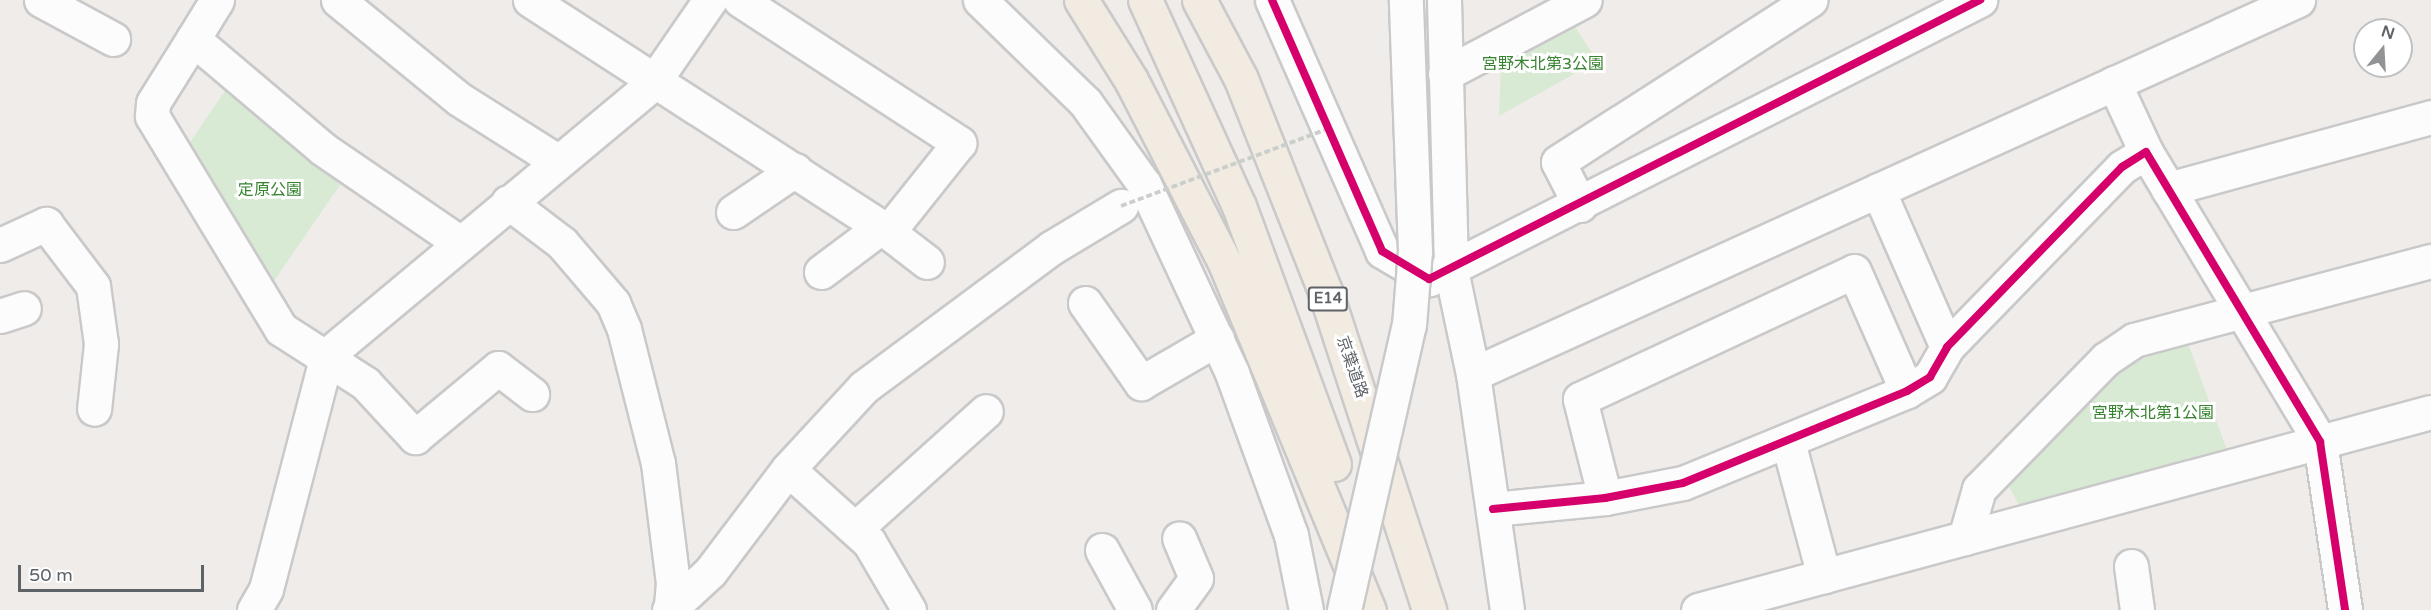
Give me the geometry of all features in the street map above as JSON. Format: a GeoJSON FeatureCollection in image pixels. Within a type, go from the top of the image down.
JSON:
{"type":"FeatureCollection","features":[{"type":"Feature","properties":{"kind":"highway"},"geometry":{"type":"LineString","coordinates":[[1081,0],[1136,90],[1226,263],[1370,610]]}},
{"type":"Feature","properties":{"kind":"highway","name":"E14"},"geometry":{"type":"LineString","coordinates":[[1145,0],[1239,206],[1293,342],[1375,610]]}},
{"type":"Feature","properties":{"kind":"highway","name":"京葉道路"},"geometry":{"type":"LineString","coordinates":[[1199,0],[1241,79],[1368,413],[1429,610]]}},
{"type":"Feature","properties":{"kind":"highway"},"geometry":{"type":"LineString","coordinates":[[1213,0],[1241,79]]}},
{"type":"Feature","properties":{"kind":"street"},"geometry":{"type":"LineString","coordinates":[[41,0],[113,39]]}},
{"type":"Feature","properties":{"kind":"street"},"geometry":{"type":"LineString","coordinates":[[217,0],[153,103],[152,116],[281,329],[327,355],[364,383],[415,437],[498,368],[532,394]]}},
{"type":"Feature","properties":{"kind":"street"},"geometry":{"type":"LineString","coordinates":[[339,0],[459,99],[557,161]]}},
{"type":"Feature","properties":{"kind":"street"},"geometry":{"type":"LineString","coordinates":[[530,0],[652,84],[795,170],[884,229],[927,262]]}},
{"type":"Feature","properties":{"kind":"street"},"geometry":{"type":"LineString","coordinates":[[254,610],[266,588],[327,355],[459,242],[652,84],[710,0]]}},
{"type":"Feature","properties":{"kind":"street"},"geometry":{"type":"LineString","coordinates":[[740,0],[959,143],[884,229],[821,272]]}},
{"type":"Feature","properties":{"kind":"street"},"geometry":{"type":"LineString","coordinates":[[980,0],[1085,102],[1137,175],[1216,339],[1291,535],[1306,610]]}},
{"type":"Feature","properties":{"kind":"street"},"geometry":{"type":"LineString","coordinates":[[1272,0],[1382,251],[1430,279],[1580,205],[1967,3]]}},
{"type":"Feature","properties":{"kind":"street"},"geometry":{"type":"LineString","coordinates":[[1344,610],[1409,325],[1415,251],[1406,0]]}},
{"type":"Feature","properties":{"kind":"street"},"geometry":{"type":"LineString","coordinates":[[1444,0],[1451,270],[1473,374],[1508,610]]}},
{"type":"Feature","properties":{"kind":"street"},"geometry":{"type":"LineString","coordinates":[[1445,74],[1585,0]]}},
{"type":"Feature","properties":{"kind":"street"},"geometry":{"type":"LineString","coordinates":[[1580,205],[1558,162],[1810,0]]}},
{"type":"Feature","properties":{"kind":"street"},"geometry":{"type":"LineString","coordinates":[[1473,374],[2114,83],[2250,9],[2298,0]]}},
{"type":"Feature","properties":{"kind":"street"},"geometry":{"type":"LineString","coordinates":[[193,39],[323,149],[459,242]]}},
{"type":"Feature","properties":{"kind":"street"},"geometry":{"type":"LineString","coordinates":[[2114,83],[2146,152],[2320,441],[2345,610]]}},
{"type":"Feature","properties":{"kind":"street"},"geometry":{"type":"LineString","coordinates":[[2168,189],[2431,117]]}},
{"type":"Feature","properties":{"kind":"street"},"geometry":{"type":"LineString","coordinates":[[1493,508],[1605,498],[1683,483],[1788,442],[1907,391],[1930,377],[1947,347],[2122,167],[2146,152]]}},
{"type":"Feature","properties":{"kind":"street"},"geometry":{"type":"LineString","coordinates":[[734,213],[795,170]]}},
{"type":"Feature","properties":{"kind":"street"},"geometry":{"type":"LineString","coordinates":[[1878,190],[1947,347]]}},
{"type":"Feature","properties":{"kind":"street"},"geometry":{"type":"LineString","coordinates":[[508,202],[562,243],[613,303],[624,329],[658,463],[673,583],[670,607]]}},
{"type":"Feature","properties":{"kind":"street"},"geometry":{"type":"LineString","coordinates":[[670,607],[710,572],[788,469],[864,387],[1051,248],[1121,206]]}},
{"type":"Feature","properties":{"kind":"street"},"geometry":{"type":"LineString","coordinates":[[0,245],[46,224],[93,286],[101,344],[94,409]]}},
{"type":"Feature","properties":{"kind":"street"},"geometry":{"type":"LineString","coordinates":[[1965,538],[1979,489],[2106,359],[2134,340],[2431,261]]}},
{"type":"Feature","properties":{"kind":"street"},"geometry":{"type":"LineString","coordinates":[[1605,498],[1580,399],[1854,271],[1907,391]]}},
{"type":"Feature","properties":{"kind":"street"},"geometry":{"type":"LineString","coordinates":[[1085,303],[1141,383],[1216,339]]}},
{"type":"Feature","properties":{"kind":"street"},"geometry":{"type":"LineString","coordinates":[[855,529],[986,411]]}},
{"type":"Feature","properties":{"kind":"street"},"geometry":{"type":"LineString","coordinates":[[1708,609],[2431,412]]}},
{"type":"Feature","properties":{"kind":"street"},"geometry":{"type":"LineString","coordinates":[[1788,442],[1824,576]]}},
{"type":"Feature","properties":{"kind":"street"},"geometry":{"type":"LineString","coordinates":[[788,469],[869,542],[909,610]]}},
{"type":"Feature","properties":{"kind":"street"},"geometry":{"type":"LineString","coordinates":[[1173,610],[1196,578],[1179,538]]}},
{"type":"Feature","properties":{"kind":"street"},"geometry":{"type":"LineString","coordinates":[[1102,550],[1135,610]]}},
{"type":"Feature","properties":{"kind":"street"},"geometry":{"type":"LineString","coordinates":[[2132,566],[2137,610]]}},
{"type":"Feature","properties":{"kind":"path"},"geometry":{"type":"LineString","coordinates":[[1121,206],[1324,130]]}},
{"type":"Feature","properties":{"kind":"green space","name":"宮野木北第3公園"},"geometry":{"type":"Polygon","coordinates":[[[1571,20],[1597,61],[1499,116],[1501,61],[1571,20]]]}},
{"type":"Feature","properties":{"kind":"green space","name":"定原公園"},"geometry":{"type":"Polygon","coordinates":[[[230,83],[344,179],[265,294],[185,150],[230,83]]]}},
{"type":"Feature","properties":{"kind":"green space","name":"宮野木北第1公園"},"geometry":{"type":"Polygon","coordinates":[[[2186,338],[2227,450],[2020,507],[2005,479],[2127,359],[2186,338]]]}},
{"type":"Feature","properties":{"kind":"cycle path"},"geometry":{"type":"LineString","coordinates":[[1272,0],[1382,251],[1429,279],[1980,0]]}},
{"type":"Feature","properties":{"kind":"cycle path"},"geometry":{"type":"LineString","coordinates":[[1493,509],[1605,498],[1683,483],[1907,391],[1930,377],[1947,347],[2122,167],[2146,152],[2320,442],[2345,610]]}}]}
